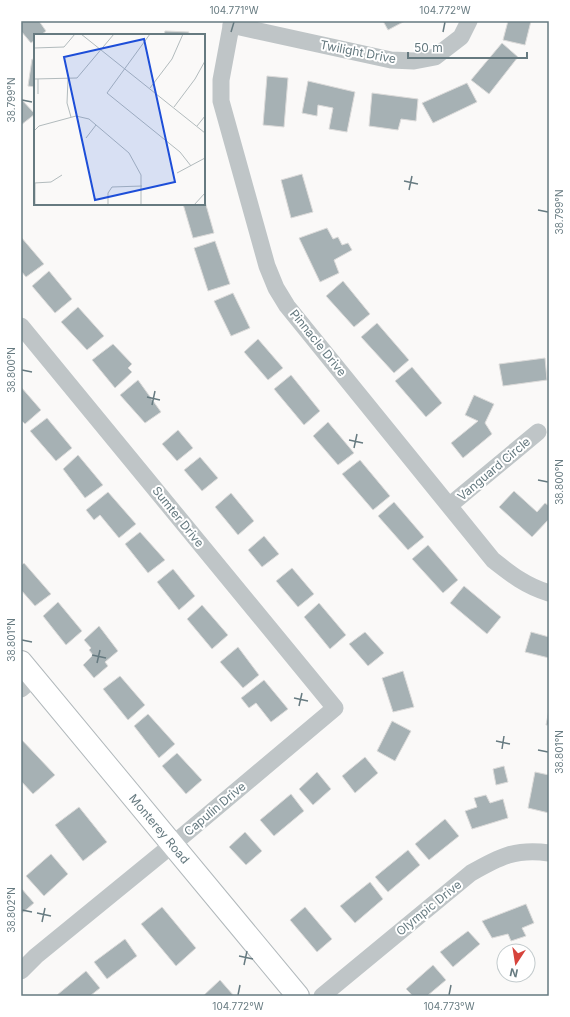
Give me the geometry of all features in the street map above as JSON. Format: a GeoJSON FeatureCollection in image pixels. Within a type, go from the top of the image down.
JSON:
{"type":"FeatureCollection","features":[{"type":"Feature","properties":{"kind":"street","name":"Twilight Drive"},"geometry":{"type":"LineString","coordinates":[[232,23],[391,60],[414,61],[435,57],[449,47],[461,37],[469,21]]}},
{"type":"Feature","properties":{"kind":"street","name":"Pinnacle Drive"},"geometry":{"type":"LineString","coordinates":[[232,23],[221,80],[221,101],[265,259],[276,288],[287,306],[494,560],[516,578],[534,588],[549,593]]}},
{"type":"Feature","properties":{"kind":"street","name":"Sumter Drive"},"geometry":{"type":"LineString","coordinates":[[21,326],[335,708]]}},
{"type":"Feature","properties":{"kind":"street","name":"Vanguard Circle"},"geometry":{"type":"LineString","coordinates":[[450,505],[538,432]]}},
{"type":"Feature","properties":{"kind":"street","name":"Monterey Road"},"geometry":{"type":"LineString","coordinates":[[25,676],[172,845],[298,996]]}},
{"type":"Feature","properties":{"kind":"street","name":"Capulin Drive"},"geometry":{"type":"LineString","coordinates":[[21,971],[36,956],[172,845],[335,708]]}},
{"type":"Feature","properties":{"kind":"street","name":"Olympic Drive"},"geometry":{"type":"LineString","coordinates":[[322,996],[471,873],[511,853],[535,851],[549,854]]}},
{"type":"Feature","properties":{"kind":"building"},"geometry":{"type":"Polygon","coordinates":[[[21,21],[39,21],[46,31],[42,34],[34,34],[34,41],[31,43],[21,31],[21,21]]]}},
{"type":"Feature","properties":{"kind":"building"},"geometry":{"type":"Polygon","coordinates":[[[383,21],[405,21],[388,30],[383,21]]]}},
{"type":"Feature","properties":{"kind":"building"},"geometry":{"type":"Polygon","coordinates":[[[508,21],[531,21],[525,45],[503,40],[508,21]]]}},
{"type":"Feature","properties":{"kind":"building"},"geometry":{"type":"Polygon","coordinates":[[[165,31],[189,32],[188,34],[164,34],[165,31]]]}},
{"type":"Feature","properties":{"kind":"building"},"geometry":{"type":"Polygon","coordinates":[[[502,43],[518,57],[489,94],[471,80],[502,43]]]}},
{"type":"Feature","properties":{"kind":"building"},"geometry":{"type":"Polygon","coordinates":[[[32,59],[34,60],[34,87],[28,86],[32,59]]]}},
{"type":"Feature","properties":{"kind":"building"},"geometry":{"type":"Polygon","coordinates":[[[267,76],[288,78],[284,127],[263,125],[267,76]]]}},
{"type":"Feature","properties":{"kind":"building"},"geometry":{"type":"Polygon","coordinates":[[[308,81],[355,92],[347,132],[329,129],[333,108],[318,105],[317,116],[302,113],[308,81]]]}},
{"type":"Feature","properties":{"kind":"building"},"geometry":{"type":"Polygon","coordinates":[[[467,83],[477,102],[433,123],[422,103],[467,83]]]}},
{"type":"Feature","properties":{"kind":"building"},"geometry":{"type":"Polygon","coordinates":[[[372,93],[418,99],[416,121],[401,119],[398,130],[369,126],[372,93]]]}},
{"type":"Feature","properties":{"kind":"building"},"geometry":{"type":"Polygon","coordinates":[[[21,99],[34,115],[21,125],[21,99]]]}},
{"type":"Feature","properties":{"kind":"building"},"geometry":{"type":"Polygon","coordinates":[[[302,174],[313,212],[291,218],[281,180],[302,174]]]}},
{"type":"Feature","properties":{"kind":"building"},"geometry":{"type":"Polygon","coordinates":[[[205,202],[214,233],[193,238],[183,205],[205,205],[205,202]]]}},
{"type":"Feature","properties":{"kind":"building"},"geometry":{"type":"Polygon","coordinates":[[[327,228],[333,239],[338,237],[342,245],[348,243],[352,250],[334,260],[339,273],[320,282],[299,238],[327,228]]]}},
{"type":"Feature","properties":{"kind":"building"},"geometry":{"type":"Polygon","coordinates":[[[21,237],[44,264],[26,277],[21,271],[21,237]]]}},
{"type":"Feature","properties":{"kind":"building"},"geometry":{"type":"Polygon","coordinates":[[[215,241],[230,284],[208,291],[194,248],[215,241]]]}},
{"type":"Feature","properties":{"kind":"building"},"geometry":{"type":"Polygon","coordinates":[[[49,271],[72,299],[55,313],[32,286],[49,271]]]}},
{"type":"Feature","properties":{"kind":"building"},"geometry":{"type":"Polygon","coordinates":[[[343,281],[370,314],[354,327],[326,296],[343,281]]]}},
{"type":"Feature","properties":{"kind":"building"},"geometry":{"type":"Polygon","coordinates":[[[233,293],[250,328],[231,336],[214,301],[233,293]]]}},
{"type":"Feature","properties":{"kind":"building"},"geometry":{"type":"Polygon","coordinates":[[[78,307],[104,336],[87,350],[61,322],[78,307]]]}},
{"type":"Feature","properties":{"kind":"building"},"geometry":{"type":"Polygon","coordinates":[[[377,323],[409,360],[394,373],[361,337],[377,323]]]}},
{"type":"Feature","properties":{"kind":"building"},"geometry":{"type":"Polygon","coordinates":[[[258,339],[283,368],[268,380],[244,352],[258,339]]]}},
{"type":"Feature","properties":{"kind":"building"},"geometry":{"type":"Polygon","coordinates":[[[113,344],[132,364],[128,368],[132,372],[115,388],[92,360],[113,344]]]}},
{"type":"Feature","properties":{"kind":"building"},"geometry":{"type":"Polygon","coordinates":[[[545,358],[547,380],[503,386],[499,364],[545,358]]]}},
{"type":"Feature","properties":{"kind":"building"},"geometry":{"type":"Polygon","coordinates":[[[412,367],[442,403],[426,417],[395,381],[412,367]]]}},
{"type":"Feature","properties":{"kind":"building"},"geometry":{"type":"Polygon","coordinates":[[[291,375],[320,411],[304,425],[274,389],[291,375]]]}},
{"type":"Feature","properties":{"kind":"building"},"geometry":{"type":"Polygon","coordinates":[[[138,380],[161,412],[145,423],[120,395],[138,380]]]}},
{"type":"Feature","properties":{"kind":"building"},"geometry":{"type":"Polygon","coordinates":[[[21,387],[41,410],[25,424],[21,420],[21,387]]]}},
{"type":"Feature","properties":{"kind":"building"},"geometry":{"type":"Polygon","coordinates":[[[474,395],[494,404],[485,423],[492,434],[463,458],[451,443],[478,421],[465,415],[474,395]]]}},
{"type":"Feature","properties":{"kind":"building"},"geometry":{"type":"Polygon","coordinates":[[[47,418],[72,448],[56,461],[30,431],[47,418]]]}},
{"type":"Feature","properties":{"kind":"building"},"geometry":{"type":"Polygon","coordinates":[[[328,422],[354,453],[338,465],[313,436],[328,422]]]}},
{"type":"Feature","properties":{"kind":"building"},"geometry":{"type":"Polygon","coordinates":[[[178,430],[193,448],[177,461],[162,444],[178,430]]]}},
{"type":"Feature","properties":{"kind":"building"},"geometry":{"type":"Polygon","coordinates":[[[78,455],[103,485],[85,498],[63,469],[78,455]]]}},
{"type":"Feature","properties":{"kind":"building"},"geometry":{"type":"Polygon","coordinates":[[[200,457],[218,478],[202,491],[184,470],[200,457]]]}},
{"type":"Feature","properties":{"kind":"building"},"geometry":{"type":"Polygon","coordinates":[[[360,460],[390,496],[373,510],[342,474],[360,460]]]}},
{"type":"Feature","properties":{"kind":"building"},"geometry":{"type":"Polygon","coordinates":[[[514,491],[537,512],[545,503],[549,506],[549,519],[532,537],[499,507],[514,491]]]}},
{"type":"Feature","properties":{"kind":"building"},"geometry":{"type":"Polygon","coordinates":[[[108,492],[136,524],[119,538],[100,515],[94,520],[86,510],[108,492]]]}},
{"type":"Feature","properties":{"kind":"building"},"geometry":{"type":"Polygon","coordinates":[[[231,493],[254,521],[238,535],[215,507],[231,493]]]}},
{"type":"Feature","properties":{"kind":"building"},"geometry":{"type":"Polygon","coordinates":[[[394,502],[424,537],[408,550],[378,516],[394,502]]]}},
{"type":"Feature","properties":{"kind":"building"},"geometry":{"type":"Polygon","coordinates":[[[140,532],[165,560],[148,573],[125,544],[140,532]]]}},
{"type":"Feature","properties":{"kind":"building"},"geometry":{"type":"Polygon","coordinates":[[[264,536],[279,554],[262,567],[248,550],[264,536]]]}},
{"type":"Feature","properties":{"kind":"building"},"geometry":{"type":"Polygon","coordinates":[[[428,545],[458,580],[443,593],[412,559],[428,545]]]}},
{"type":"Feature","properties":{"kind":"building"},"geometry":{"type":"Polygon","coordinates":[[[24,563],[51,594],[35,606],[21,590],[21,566],[24,563]]]}},
{"type":"Feature","properties":{"kind":"building"},"geometry":{"type":"Polygon","coordinates":[[[292,568],[314,594],[298,607],[276,581],[292,568]]]}},
{"type":"Feature","properties":{"kind":"building"},"geometry":{"type":"Polygon","coordinates":[[[173,569],[195,596],[179,610],[157,582],[173,569]]]}},
{"type":"Feature","properties":{"kind":"building"},"geometry":{"type":"Polygon","coordinates":[[[464,586],[501,617],[487,634],[450,603],[464,586]]]}},
{"type":"Feature","properties":{"kind":"building"},"geometry":{"type":"Polygon","coordinates":[[[58,602],[82,631],[66,645],[43,616],[58,602]]]}},
{"type":"Feature","properties":{"kind":"building"},"geometry":{"type":"Polygon","coordinates":[[[319,603],[346,635],[330,649],[304,617],[319,603]]]}},
{"type":"Feature","properties":{"kind":"building"},"geometry":{"type":"Polygon","coordinates":[[[202,605],[228,635],[212,649],[187,619],[202,605]]]}},
{"type":"Feature","properties":{"kind":"building"},"geometry":{"type":"Polygon","coordinates":[[[99,626],[118,651],[105,662],[108,666],[94,678],[83,665],[93,655],[89,650],[91,648],[84,640],[99,626]]]}},
{"type":"Feature","properties":{"kind":"building"},"geometry":{"type":"Polygon","coordinates":[[[365,632],[384,653],[368,666],[349,644],[365,632]]]}},
{"type":"Feature","properties":{"kind":"building"},"geometry":{"type":"Polygon","coordinates":[[[531,632],[549,637],[549,658],[525,652],[531,632]]]}},
{"type":"Feature","properties":{"kind":"building"},"geometry":{"type":"Polygon","coordinates":[[[238,647],[259,675],[243,688],[220,662],[238,647]]]}},
{"type":"Feature","properties":{"kind":"building"},"geometry":{"type":"Polygon","coordinates":[[[403,671],[414,707],[393,712],[382,678],[403,671]]]}},
{"type":"Feature","properties":{"kind":"building"},"geometry":{"type":"Polygon","coordinates":[[[120,676],[145,705],[128,720],[103,689],[120,676]]]}},
{"type":"Feature","properties":{"kind":"building"},"geometry":{"type":"Polygon","coordinates":[[[264,680],[288,709],[271,722],[256,703],[249,708],[241,698],[264,680]]]}},
{"type":"Feature","properties":{"kind":"building"},"geometry":{"type":"Polygon","coordinates":[[[549,710],[549,725],[546,725],[549,710]]]}},
{"type":"Feature","properties":{"kind":"building"},"geometry":{"type":"Polygon","coordinates":[[[148,714],[175,744],[159,758],[134,726],[148,714]]]}},
{"type":"Feature","properties":{"kind":"building"},"geometry":{"type":"Polygon","coordinates":[[[392,721],[411,731],[395,761],[377,751],[392,721]]]}},
{"type":"Feature","properties":{"kind":"building"},"geometry":{"type":"Polygon","coordinates":[[[21,739],[55,775],[33,794],[21,781],[21,739]]]}},
{"type":"Feature","properties":{"kind":"building"},"geometry":{"type":"Polygon","coordinates":[[[177,753],[202,780],[186,794],[162,766],[177,753]]]}},
{"type":"Feature","properties":{"kind":"building"},"geometry":{"type":"Polygon","coordinates":[[[365,757],[378,773],[355,793],[342,776],[365,757]]]}},
{"type":"Feature","properties":{"kind":"building"},"geometry":{"type":"Polygon","coordinates":[[[504,766],[508,782],[496,785],[493,769],[504,766]]]}},
{"type":"Feature","properties":{"kind":"building"},"geometry":{"type":"Polygon","coordinates":[[[317,772],[331,789],[313,805],[299,789],[317,772]]]}},
{"type":"Feature","properties":{"kind":"building"},"geometry":{"type":"Polygon","coordinates":[[[535,772],[549,775],[549,813],[528,808],[535,772]]]}},
{"type":"Feature","properties":{"kind":"building"},"geometry":{"type":"Polygon","coordinates":[[[291,794],[304,811],[274,836],[260,820],[291,794]]]}},
{"type":"Feature","properties":{"kind":"building"},"geometry":{"type":"Polygon","coordinates":[[[486,795],[490,803],[503,799],[508,818],[472,829],[465,811],[477,807],[474,798],[486,795]]]}},
{"type":"Feature","properties":{"kind":"building"},"geometry":{"type":"Polygon","coordinates":[[[79,807],[107,842],[83,861],[55,825],[79,807]]]}},
{"type":"Feature","properties":{"kind":"building"},"geometry":{"type":"Polygon","coordinates":[[[445,819],[459,836],[429,860],[415,844],[445,819]]]}},
{"type":"Feature","properties":{"kind":"building"},"geometry":{"type":"Polygon","coordinates":[[[245,832],[262,851],[246,865],[229,847],[245,832]]]}},
{"type":"Feature","properties":{"kind":"building"},"geometry":{"type":"Polygon","coordinates":[[[408,850],[420,865],[388,892],[375,877],[408,850]]]}},
{"type":"Feature","properties":{"kind":"building"},"geometry":{"type":"Polygon","coordinates":[[[51,854],[68,874],[44,896],[26,876],[51,854]]]}},
{"type":"Feature","properties":{"kind":"building"},"geometry":{"type":"Polygon","coordinates":[[[370,882],[383,899],[355,923],[340,906],[370,882]]]}},
{"type":"Feature","properties":{"kind":"building"},"geometry":{"type":"Polygon","coordinates":[[[21,888],[34,903],[21,914],[21,888]]]}},
{"type":"Feature","properties":{"kind":"building"},"geometry":{"type":"Polygon","coordinates":[[[526,904],[534,923],[522,928],[526,936],[511,941],[508,934],[492,938],[482,921],[526,904]]]}},
{"type":"Feature","properties":{"kind":"building"},"geometry":{"type":"Polygon","coordinates":[[[162,907],[196,948],[176,966],[141,924],[162,907]]]}},
{"type":"Feature","properties":{"kind":"building"},"geometry":{"type":"Polygon","coordinates":[[[305,907],[332,939],[317,952],[290,920],[305,907]]]}},
{"type":"Feature","properties":{"kind":"building"},"geometry":{"type":"Polygon","coordinates":[[[468,931],[480,944],[453,967],[440,952],[468,931]]]}},
{"type":"Feature","properties":{"kind":"building"},"geometry":{"type":"Polygon","coordinates":[[[125,939],[137,956],[107,979],[94,962],[125,939]]]}},
{"type":"Feature","properties":{"kind":"building"},"geometry":{"type":"Polygon","coordinates":[[[433,965],[446,980],[427,996],[413,996],[406,989],[433,965]]]}},
{"type":"Feature","properties":{"kind":"building"},"geometry":{"type":"Polygon","coordinates":[[[86,971],[100,988],[90,996],[57,995],[86,971]]]}},
{"type":"Feature","properties":{"kind":"building"},"geometry":{"type":"Polygon","coordinates":[[[220,980],[234,996],[203,996],[220,980]]]}}]}
